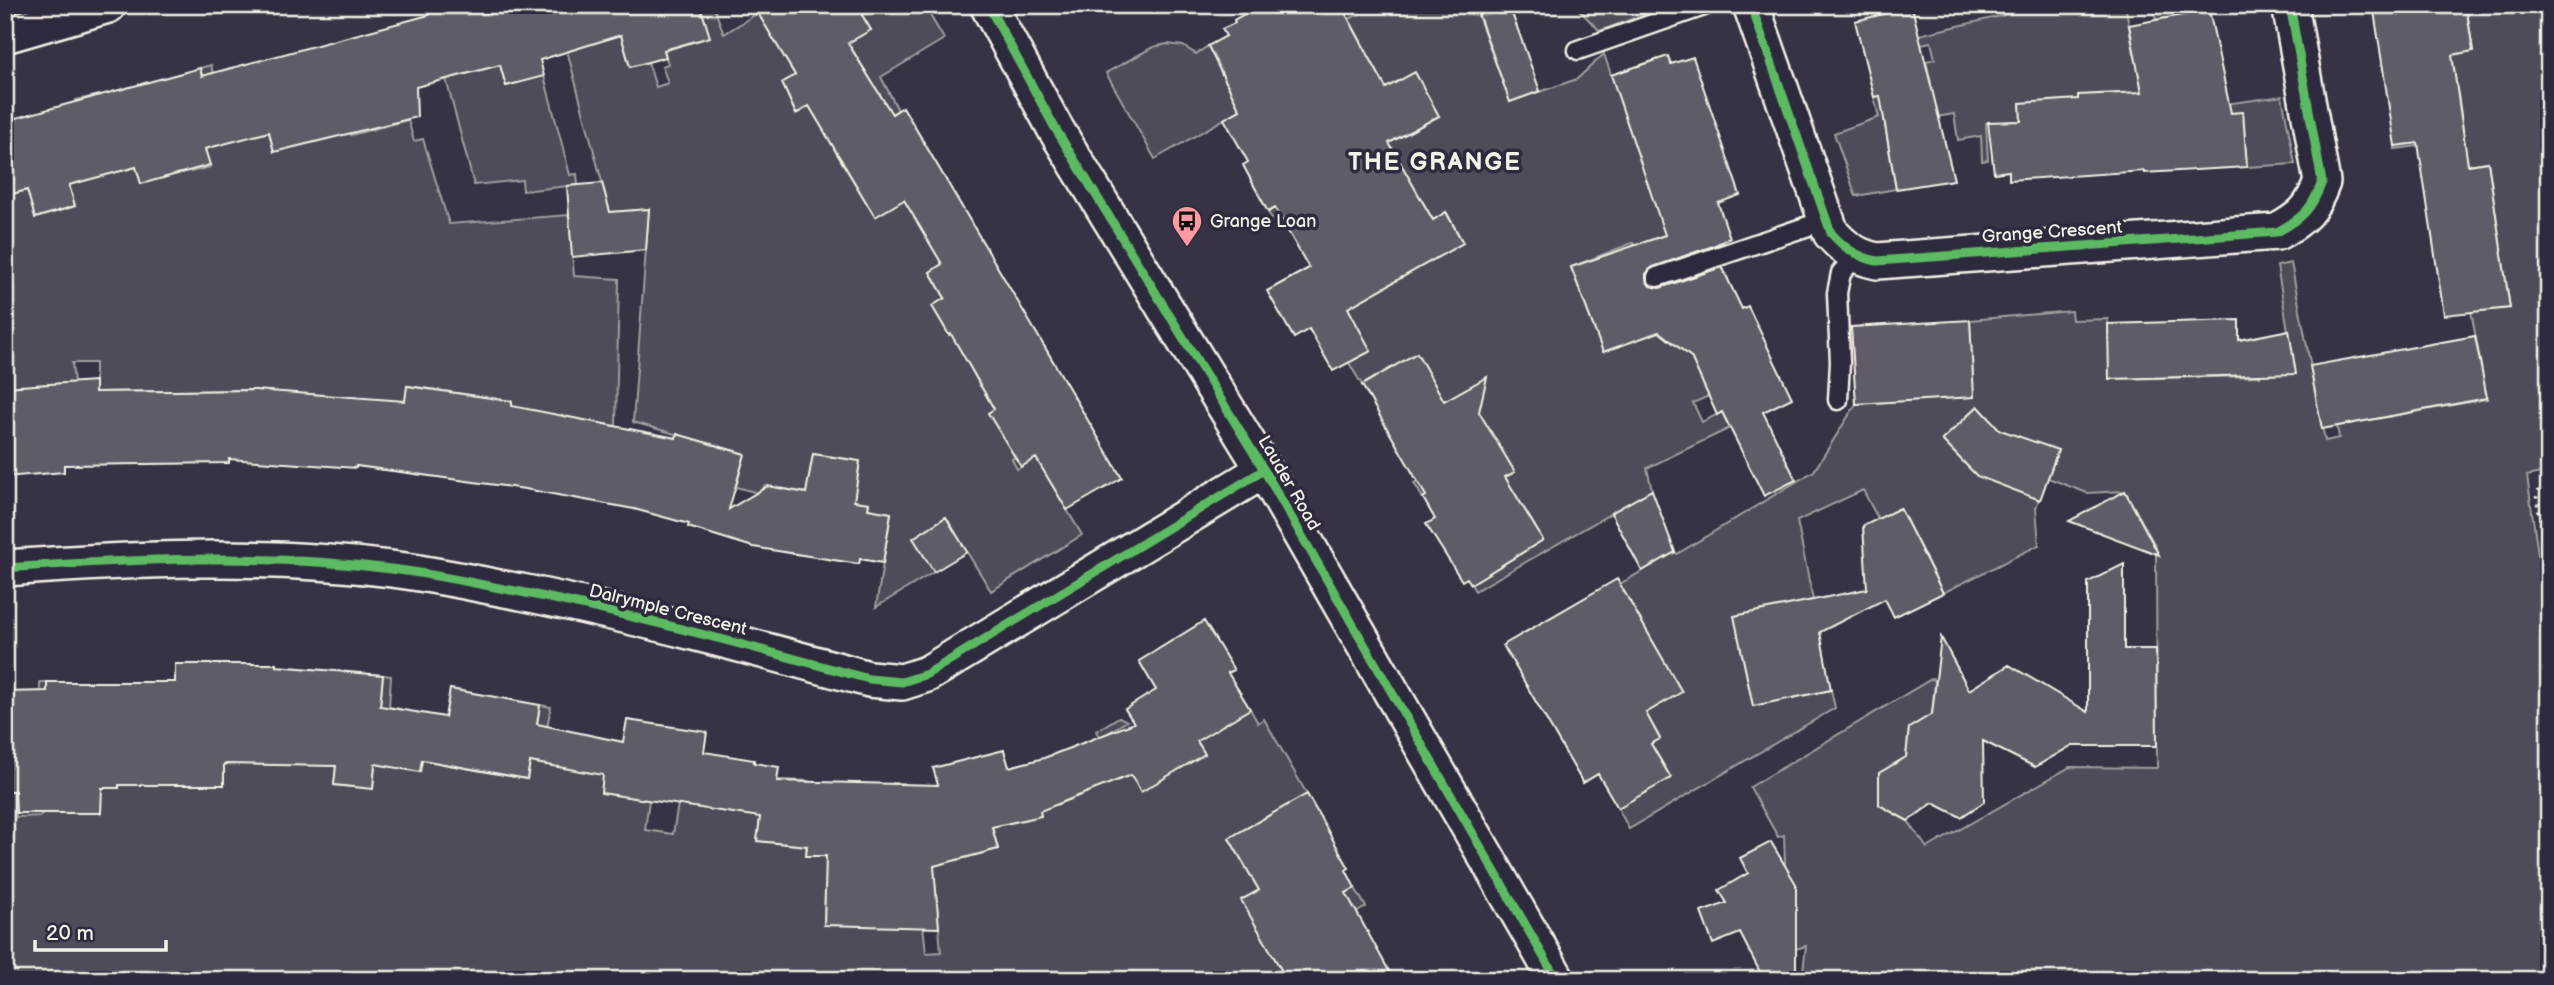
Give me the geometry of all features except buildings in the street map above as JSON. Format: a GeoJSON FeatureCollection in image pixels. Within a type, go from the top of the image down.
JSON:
{"type":"FeatureCollection","features":[{"type":"Feature","properties":{"kind":"street"},"geometry":{"type":"LineString","coordinates":[[5,35],[108,5]]}},
{"type":"Feature","properties":{"kind":"street","name":"Lauder Road"},"geometry":{"type":"LineString","coordinates":[[988,5],[1055,128],[1264,470],[1557,980]]}},
{"type":"Feature","properties":{"kind":"street"},"geometry":{"type":"LineString","coordinates":[[1751,5],[1831,233],[1857,255]]}},
{"type":"Feature","properties":{"kind":"street","name":"Grange Crescent"},"geometry":{"type":"LineString","coordinates":[[1857,255],[1877,261],[2277,232],[2299,220],[2314,202],[2322,182],[2290,5]]}},
{"type":"Feature","properties":{"kind":"street","name":"Dalrymple Crescent"},"geometry":{"type":"LineString","coordinates":[[5,568],[121,560],[255,558],[388,569],[477,583],[637,617],[869,679],[902,682],[927,674],[1264,470]]}},
{"type":"Feature","properties":{"kind":"lane"},"geometry":{"type":"LineString","coordinates":[[1578,50],[1707,5]]}},
{"type":"Feature","properties":{"kind":"lane"},"geometry":{"type":"LineString","coordinates":[[1657,277],[1826,220]]}},
{"type":"Feature","properties":{"kind":"lane"},"geometry":{"type":"LineString","coordinates":[[1838,400],[1840,362],[1837,293],[1841,273],[1857,255]]}},
{"type":"Feature","properties":{"kind":"path"},"geometry":{"type":"LineString","coordinates":[[2549,480],[2540,488],[2537,497],[2549,579]]}},
{"type":"Feature","properties":{"kind":"shaded area"},"geometry":{"type":"Polygon","coordinates":[[[700,5],[713,5],[724,34],[758,13],[795,75],[782,83],[796,114],[866,72],[848,43],[871,30],[856,5],[924,5],[944,39],[881,77],[898,110],[834,149],[875,217],[940,178],[942,264],[930,272],[945,298],[932,306],[962,327],[972,370],[980,386],[1045,347],[1058,371],[989,413],[1023,452],[1012,459],[1017,469],[1036,458],[1082,535],[991,591],[946,518],[914,538],[934,572],[876,607],[891,513],[868,509],[869,503],[847,500],[849,492],[856,486],[859,468],[854,460],[822,455],[812,460],[815,494],[764,486],[762,494],[736,487],[745,454],[633,422],[649,209],[610,212],[558,17],[581,9],[591,44],[621,35],[630,67],[648,62],[656,87],[668,83],[662,66],[668,64],[664,51],[709,37],[700,5]]]}},
{"type":"Feature","properties":{"kind":"shaded area"},"geometry":{"type":"Polygon","coordinates":[[[1364,5],[1474,5],[1510,102],[1577,79],[1604,54],[1673,257],[1632,243],[1571,267],[1603,352],[1651,333],[1671,285],[1723,267],[1728,279],[1668,307],[1662,327],[1667,338],[1678,347],[1685,344],[1713,394],[1693,403],[1702,422],[1722,412],[1730,428],[1647,468],[1652,490],[1475,591],[1471,584],[1543,540],[1505,477],[1458,476],[1423,498],[1414,483],[1472,450],[1478,391],[1467,388],[1444,401],[1416,353],[1362,385],[1349,363],[1353,318],[1348,308],[1463,242],[1447,213],[1433,220],[1415,190],[1279,230],[1268,212],[1332,177],[1307,131],[1439,116],[1415,73],[1386,88],[1349,19],[1359,14],[1357,9],[1364,5]]]}},
{"type":"Feature","properties":{"kind":"shaded area"},"geometry":{"type":"Polygon","coordinates":[[[1574,5],[1669,5],[1600,31],[1574,5]]]}},
{"type":"Feature","properties":{"kind":"shaded area"},"geometry":{"type":"Polygon","coordinates":[[[2013,5],[2146,5],[2126,10],[2134,53],[2154,114],[2282,96],[2295,164],[2247,167],[2243,112],[2140,119],[2080,117],[2020,103],[2021,121],[1986,123],[1988,160],[1982,161],[1981,136],[1958,140],[1954,114],[1885,126],[1896,189],[1856,196],[1834,133],[1879,117],[1874,97],[1931,83],[1926,61],[1935,59],[1931,42],[1921,44],[1919,35],[2010,14],[2013,5]]]}},
{"type":"Feature","properties":{"kind":"shaded area"},"geometry":{"type":"Polygon","coordinates":[[[2153,5],[2208,5],[2209,10],[2156,20],[2153,5]]]}},
{"type":"Feature","properties":{"kind":"shaded area"},"geometry":{"type":"Polygon","coordinates":[[[2466,5],[2549,5],[2549,471],[2527,476],[2549,632],[2549,980],[1802,980],[1806,946],[1796,949],[1796,889],[1786,892],[1784,835],[1778,837],[1750,787],[1933,678],[1935,682],[1932,714],[1909,728],[1906,757],[1879,773],[1879,805],[1908,821],[1927,848],[2070,767],[2157,768],[2156,547],[2125,491],[2087,493],[2048,478],[2058,450],[2000,430],[1978,406],[1942,440],[1977,476],[2039,499],[2036,508],[2039,545],[1943,593],[1900,508],[1878,519],[1863,490],[1797,521],[1813,600],[1735,616],[1753,706],[1831,690],[1835,708],[1629,829],[1618,808],[1671,778],[1651,744],[1660,738],[1646,713],[1620,584],[1675,552],[1677,554],[1814,471],[1856,404],[1916,400],[1915,382],[1973,378],[1970,320],[2071,311],[2072,320],[2108,319],[2110,379],[2260,376],[2260,350],[2267,350],[2272,375],[2295,371],[2277,266],[2291,263],[2325,441],[2339,438],[2337,426],[2487,399],[2471,311],[2510,308],[2488,162],[2466,165],[2462,140],[2395,149],[2395,146],[2444,139],[2444,132],[2463,129],[2458,94],[2383,66],[2473,51],[2466,5]]]}},
{"type":"Feature","properties":{"kind":"shaded area"},"geometry":{"type":"Polygon","coordinates":[[[1167,44],[1183,46],[1196,54],[1208,46],[1240,110],[1155,159],[1106,73],[1153,47],[1167,44]]]}},
{"type":"Feature","properties":{"kind":"shaded area"},"geometry":{"type":"Polygon","coordinates":[[[211,65],[213,73],[235,67],[253,132],[268,129],[274,151],[343,108],[351,135],[408,120],[414,141],[423,139],[449,224],[569,215],[574,276],[619,279],[616,426],[512,407],[512,401],[408,386],[396,471],[375,469],[375,405],[361,398],[249,390],[95,392],[95,363],[72,363],[82,458],[69,411],[66,383],[36,385],[5,403],[5,196],[31,189],[36,218],[75,206],[69,183],[96,171],[76,100],[100,95],[121,171],[186,154],[191,172],[210,167],[205,149],[221,144],[200,68],[211,65]]]}},
{"type":"Feature","properties":{"kind":"shaded area"},"geometry":{"type":"Polygon","coordinates":[[[500,65],[506,86],[544,76],[570,175],[577,174],[578,185],[523,191],[522,180],[474,185],[446,79],[500,65]]]}},
{"type":"Feature","properties":{"kind":"shaded area"},"geometry":{"type":"Polygon","coordinates":[[[383,675],[391,676],[389,707],[400,709],[423,755],[438,763],[527,779],[540,705],[551,707],[547,727],[608,745],[601,793],[649,800],[645,830],[673,834],[678,804],[746,815],[762,807],[757,841],[777,780],[808,781],[806,855],[831,857],[825,891],[824,924],[890,858],[893,783],[904,783],[910,858],[926,953],[941,952],[933,859],[957,860],[998,849],[990,819],[1028,764],[1103,743],[1096,731],[1119,717],[1127,721],[1106,734],[1141,791],[1204,753],[1191,731],[1250,709],[1258,723],[1264,719],[1307,794],[1229,838],[1259,890],[1335,899],[1355,888],[1366,907],[1319,935],[1281,969],[1287,980],[5,980],[5,791],[15,791],[16,817],[41,816],[40,682],[47,682],[88,801],[89,813],[101,813],[101,788],[119,787],[119,756],[157,756],[157,682],[166,682],[175,785],[224,785],[224,745],[337,754],[334,785],[373,789],[383,675]]]}},
{"type":"Feature","properties":{"kind":"cycle path"},"geometry":{"type":"LineString","coordinates":[[988,5],[1055,128],[1264,470],[1557,980]]}},
{"type":"Feature","properties":{"kind":"cycle path"},"geometry":{"type":"LineString","coordinates":[[1751,5],[1831,233],[1851,251],[1877,261],[2277,232],[2286,227],[2310,206],[2322,182],[2290,5]]}},
{"type":"Feature","properties":{"kind":"cycle path"},"geometry":{"type":"LineString","coordinates":[[5,568],[102,562],[246,559],[391,569],[565,601],[695,632],[869,679],[902,682],[927,674],[1264,470]]}},
{"type":"Feature","properties":{"kind":"place","name":"Grange Loan"},"geometry":{"type":"Point","coordinates":[1187,248]}},
{"type":"Feature","properties":{"kind":"district","name":"THE GRANGE"},"geometry":{"type":"Point","coordinates":[1435,162]}}]}
